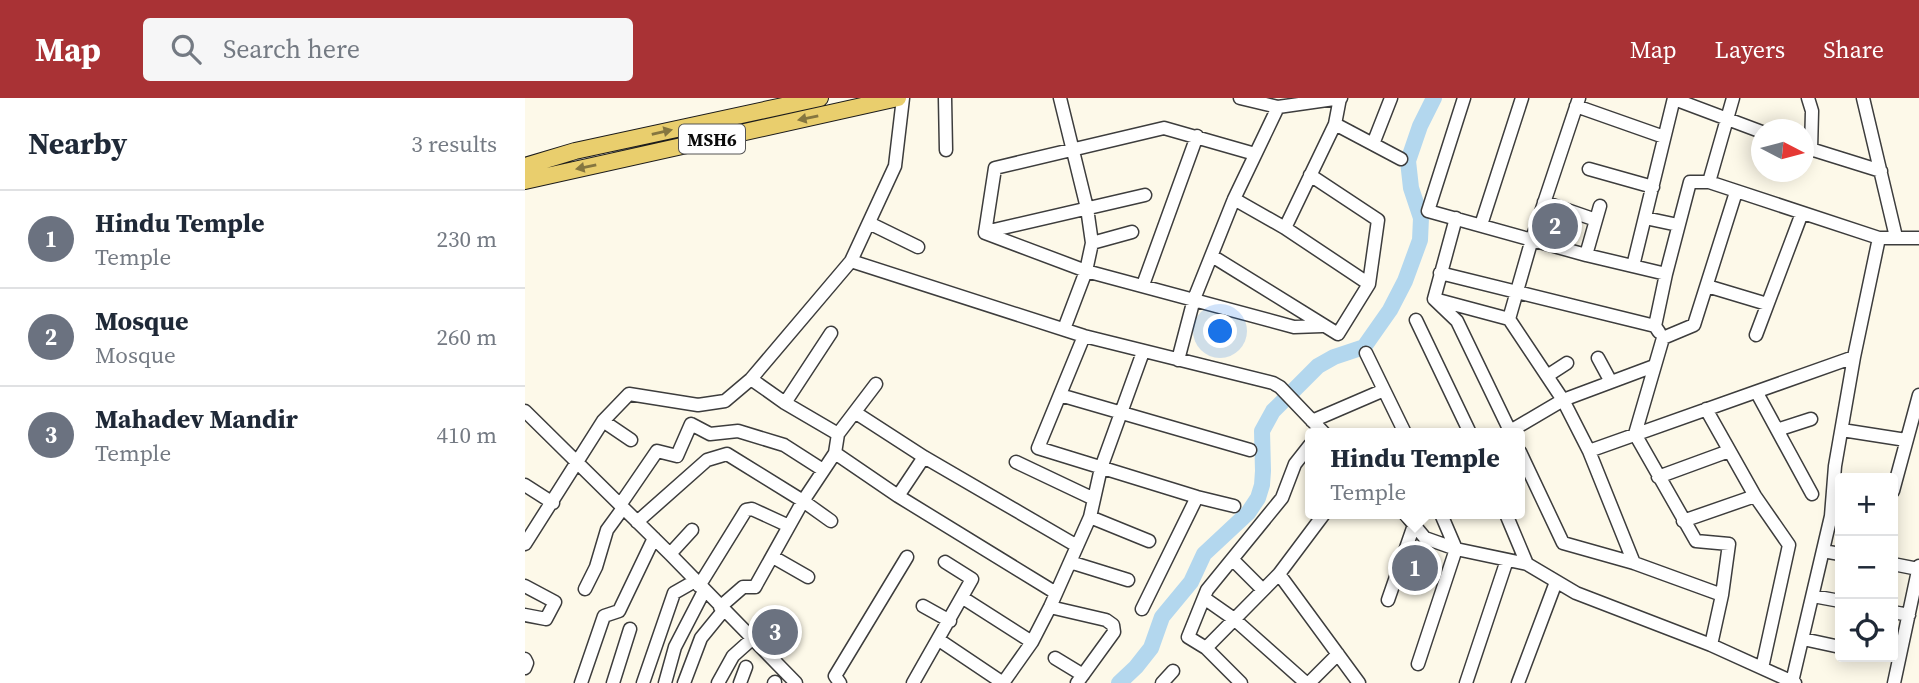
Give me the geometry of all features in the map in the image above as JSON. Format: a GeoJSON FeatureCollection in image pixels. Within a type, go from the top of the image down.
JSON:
{"type":"FeatureCollection","features":[{"type":"Feature","properties":{"kind":"main road","name":"MSH6"},"geometry":{"type":"LineString","coordinates":[[525,166],[588,148],[820,98]]}},
{"type":"Feature","properties":{"kind":"main road","name":"MSH6"},"geometry":{"type":"LineString","coordinates":[[525,181],[901,98]]}},
{"type":"Feature","properties":{"kind":"street"},"geometry":{"type":"LineString","coordinates":[[525,544],[603,421],[629,394],[698,405],[725,401],[751,379],[851,261],[895,166],[901,98]]}},
{"type":"Feature","properties":{"kind":"street"},"geometry":{"type":"LineString","coordinates":[[945,98],[946,150]]}},
{"type":"Feature","properties":{"kind":"street"},"geometry":{"type":"LineString","coordinates":[[1060,98],[1087,208],[1092,243],[1086,271],[1064,329]]}},
{"type":"Feature","properties":{"kind":"street"},"geometry":{"type":"LineString","coordinates":[[1240,98],[1278,107],[1341,98],[1335,124],[1285,228]]}},
{"type":"Feature","properties":{"kind":"street"},"geometry":{"type":"LineString","coordinates":[[1373,144],[1391,98]]}},
{"type":"Feature","properties":{"kind":"street"},"geometry":{"type":"LineString","coordinates":[[1464,98],[1428,211],[1586,255],[1666,274]]}},
{"type":"Feature","properties":{"kind":"street"},"geometry":{"type":"LineString","coordinates":[[1481,225],[1522,98]]}},
{"type":"Feature","properties":{"kind":"street"},"geometry":{"type":"LineString","coordinates":[[1709,182],[1733,98]]}},
{"type":"Feature","properties":{"kind":"street"},"geometry":{"type":"LineString","coordinates":[[1808,98],[1812,111],[1811,119]]}},
{"type":"Feature","properties":{"kind":"street"},"geometry":{"type":"LineString","coordinates":[[1863,98],[1896,237]]}},
{"type":"Feature","properties":{"kind":"street"},"geometry":{"type":"LineString","coordinates":[[1633,266],[1674,99],[1751,128]]}},
{"type":"Feature","properties":{"kind":"street"},"geometry":{"type":"LineString","coordinates":[[1509,318],[1532,239],[1578,102],[1664,137]]}},
{"type":"Feature","properties":{"kind":"street"},"geometry":{"type":"LineString","coordinates":[[1178,360],[1194,299],[1234,199],[1278,107]]}},
{"type":"Feature","properties":{"kind":"street"},"geometry":{"type":"LineString","coordinates":[[1335,124],[1401,159]]}},
{"type":"Feature","properties":{"kind":"street"},"geometry":{"type":"LineString","coordinates":[[985,233],[995,168],[1164,128],[1255,154]]}},
{"type":"Feature","properties":{"kind":"street"},"geometry":{"type":"LineString","coordinates":[[1143,285],[1197,136]]}},
{"type":"Feature","properties":{"kind":"street"},"geometry":{"type":"LineString","coordinates":[[1814,150],[1881,171]]}},
{"type":"Feature","properties":{"kind":"street"},"geometry":{"type":"LineString","coordinates":[[1588,169],[1653,187]]}},
{"type":"Feature","properties":{"kind":"street"},"geometry":{"type":"LineString","coordinates":[[1212,256],[1338,334],[1369,284],[1378,220],[1310,175]]}},
{"type":"Feature","properties":{"kind":"street"},"geometry":{"type":"LineString","coordinates":[[1655,326],[1690,182],[1709,182],[1878,238],[1919,237]]}},
{"type":"Feature","properties":{"kind":"street"},"geometry":{"type":"LineString","coordinates":[[1711,645],[1730,544],[1696,541],[1635,434],[1663,338],[1694,325],[1736,192]]}},
{"type":"Feature","properties":{"kind":"street"},"geometry":{"type":"LineString","coordinates":[[985,233],[1145,195]]}},
{"type":"Feature","properties":{"kind":"street"},"geometry":{"type":"LineString","coordinates":[[1234,199],[1285,228],[1369,284]]}},
{"type":"Feature","properties":{"kind":"street"},"geometry":{"type":"LineString","coordinates":[[1544,202],[1596,220]]}},
{"type":"Feature","properties":{"kind":"street"},"geometry":{"type":"LineString","coordinates":[[1586,255],[1600,206]]}},
{"type":"Feature","properties":{"kind":"street"},"geometry":{"type":"LineString","coordinates":[[1756,335],[1802,213]]}},
{"type":"Feature","properties":{"kind":"street"},"geometry":{"type":"LineString","coordinates":[[1434,299],[1456,218]]}},
{"type":"Feature","properties":{"kind":"street"},"geometry":{"type":"LineString","coordinates":[[1645,218],[1678,225]]}},
{"type":"Feature","properties":{"kind":"street"},"geometry":{"type":"LineString","coordinates":[[869,223],[918,247]]}},
{"type":"Feature","properties":{"kind":"street"},"geometry":{"type":"LineString","coordinates":[[1092,243],[1132,232]]}},
{"type":"Feature","properties":{"kind":"street"},"geometry":{"type":"LineString","coordinates":[[985,233],[1086,271],[1294,327],[1322,326]]}},
{"type":"Feature","properties":{"kind":"street"},"geometry":{"type":"LineString","coordinates":[[1409,519],[1425,538],[1457,550],[1527,564],[1576,593],[1711,645],[1794,682],[1831,516],[1835,466],[1878,238]]}},
{"type":"Feature","properties":{"kind":"street"},"geometry":{"type":"LineString","coordinates":[[851,261],[1084,335],[1273,383],[1280,387],[1318,428]]}},
{"type":"Feature","properties":{"kind":"street"},"geometry":{"type":"LineString","coordinates":[[1440,273],[1655,326],[1663,338]]}},
{"type":"Feature","properties":{"kind":"street"},"geometry":{"type":"LineString","coordinates":[[1707,286],[1767,304]]}},
{"type":"Feature","properties":{"kind":"street"},"geometry":{"type":"LineString","coordinates":[[1434,299],[1509,318],[1563,400],[1589,451],[1634,563]]}},
{"type":"Feature","properties":{"kind":"street"},"geometry":{"type":"LineString","coordinates":[[1434,299],[1457,321],[1507,428]]}},
{"type":"Feature","properties":{"kind":"street"},"geometry":{"type":"LineString","coordinates":[[1416,320],[1468,428]]}},
{"type":"Feature","properties":{"kind":"street"},"geometry":{"type":"LineString","coordinates":[[785,403],[831,333]]}},
{"type":"Feature","properties":{"kind":"street"},"geometry":{"type":"LineString","coordinates":[[1084,335],[1038,449],[1234,506]]}},
{"type":"Feature","properties":{"kind":"street"},"geometry":{"type":"LineString","coordinates":[[939,640],[1003,683],[1033,642],[1090,517],[1101,468],[1143,352]]}},
{"type":"Feature","properties":{"kind":"street"},"geometry":{"type":"LineString","coordinates":[[1366,353],[1403,428]]}},
{"type":"Feature","properties":{"kind":"street"},"geometry":{"type":"LineString","coordinates":[[1589,451],[1854,357]]}},
{"type":"Feature","properties":{"kind":"street"},"geometry":{"type":"LineString","coordinates":[[1598,358],[1611,382]]}},
{"type":"Feature","properties":{"kind":"street"},"geometry":{"type":"LineString","coordinates":[[1548,376],[1567,363]]}},
{"type":"Feature","properties":{"kind":"street"},"geometry":{"type":"LineString","coordinates":[[1517,428],[1563,400],[1654,366]]}},
{"type":"Feature","properties":{"kind":"street"},"geometry":{"type":"LineString","coordinates":[[751,379],[785,403],[838,434]]}},
{"type":"Feature","properties":{"kind":"street"},"geometry":{"type":"LineString","coordinates":[[684,683],[701,638],[722,609],[743,587],[755,587],[803,501],[835,453],[838,434],[876,384]]}},
{"type":"Feature","properties":{"kind":"street"},"geometry":{"type":"LineString","coordinates":[[1312,421],[1384,390]]}},
{"type":"Feature","properties":{"kind":"street"},"geometry":{"type":"LineString","coordinates":[[1757,393],[1812,494]]}},
{"type":"Feature","properties":{"kind":"street"},"geometry":{"type":"LineString","coordinates":[[1060,395],[1250,450]]}},
{"type":"Feature","properties":{"kind":"street"},"geometry":{"type":"LineString","coordinates":[[1898,473],[1919,395]]}},
{"type":"Feature","properties":{"kind":"street"},"geometry":{"type":"LineString","coordinates":[[1706,409],[1755,496],[1789,545],[1762,668]]}},
{"type":"Feature","properties":{"kind":"street"},"geometry":{"type":"LineString","coordinates":[[525,411],[796,683]]}},
{"type":"Feature","properties":{"kind":"street"},"geometry":{"type":"LineString","coordinates":[[856,412],[924,457],[1077,546]]}},
{"type":"Feature","properties":{"kind":"street"},"geometry":{"type":"LineString","coordinates":[[1777,430],[1811,419]]}},
{"type":"Feature","properties":{"kind":"street"},"geometry":{"type":"LineString","coordinates":[[603,421],[631,440]]}},
{"type":"Feature","properties":{"kind":"street"},"geometry":{"type":"LineString","coordinates":[[585,589],[596,567],[607,530],[657,451],[677,456],[691,424],[710,434],[738,431],[784,444],[823,470]]}},
{"type":"Feature","properties":{"kind":"street"},"geometry":{"type":"LineString","coordinates":[[1842,430],[1906,440]]}},
{"type":"Feature","properties":{"kind":"street"},"geometry":{"type":"LineString","coordinates":[[1241,683],[1206,648],[1188,637],[1207,590],[1282,498],[1296,461],[1305,450]]}},
{"type":"Feature","properties":{"kind":"street"},"geometry":{"type":"LineString","coordinates":[[1658,477],[1730,451]]}},
{"type":"Feature","properties":{"kind":"street"},"geometry":{"type":"LineString","coordinates":[[835,453],[898,496],[1056,593]]}},
{"type":"Feature","properties":{"kind":"street"},"geometry":{"type":"LineString","coordinates":[[637,522],[707,460],[727,454],[831,521]]}},
{"type":"Feature","properties":{"kind":"street"},"geometry":{"type":"LineString","coordinates":[[898,496],[924,457]]}},
{"type":"Feature","properties":{"kind":"street"},"geometry":{"type":"LineString","coordinates":[[1016,462],[1094,499]]}},
{"type":"Feature","properties":{"kind":"street"},"geometry":{"type":"LineString","coordinates":[[1525,463],[1563,543],[1634,563],[1722,595]]}},
{"type":"Feature","properties":{"kind":"street"},"geometry":{"type":"LineString","coordinates":[[525,485],[552,503]]}},
{"type":"Feature","properties":{"kind":"street"},"geometry":{"type":"LineString","coordinates":[[1683,521],[1755,496]]}},
{"type":"Feature","properties":{"kind":"street"},"geometry":{"type":"LineString","coordinates":[[1142,609],[1197,497]]}},
{"type":"Feature","properties":{"kind":"street"},"geometry":{"type":"LineString","coordinates":[[664,683],[699,586],[746,510],[752,509],[789,526]]}},
{"type":"Feature","properties":{"kind":"street"},"geometry":{"type":"LineString","coordinates":[[1090,517],[1149,541]]}},
{"type":"Feature","properties":{"kind":"street"},"geometry":{"type":"LineString","coordinates":[[1206,648],[1279,574],[1320,519]]}},
{"type":"Feature","properties":{"kind":"street"},"geometry":{"type":"LineString","coordinates":[[1418,664],[1457,550],[1443,519]]}},
{"type":"Feature","properties":{"kind":"street"},"geometry":{"type":"LineString","coordinates":[[1508,519],[1527,564]]}},
{"type":"Feature","properties":{"kind":"street"},"geometry":{"type":"LineString","coordinates":[[1388,600],[1414,525]]}},
{"type":"Feature","properties":{"kind":"street"},"geometry":{"type":"LineString","coordinates":[[670,554],[692,530]]}},
{"type":"Feature","properties":{"kind":"street"},"geometry":{"type":"LineString","coordinates":[[581,683],[604,616],[619,611],[654,538]]}},
{"type":"Feature","properties":{"kind":"street"},"geometry":{"type":"LineString","coordinates":[[1823,551],[1835,553]]}},
{"type":"Feature","properties":{"kind":"street"},"geometry":{"type":"LineString","coordinates":[[773,557],[809,577]]}},
{"type":"Feature","properties":{"kind":"street"},"geometry":{"type":"LineString","coordinates":[[840,683],[835,676],[907,557]]}},
{"type":"Feature","properties":{"kind":"street"},"geometry":{"type":"LineString","coordinates":[[1233,560],[1263,590]]}},
{"type":"Feature","properties":{"kind":"street"},"geometry":{"type":"LineString","coordinates":[[1466,683],[1507,560]]}},
{"type":"Feature","properties":{"kind":"street"},"geometry":{"type":"LineString","coordinates":[[914,683],[972,579],[946,562]]}},
{"type":"Feature","properties":{"kind":"street"},"geometry":{"type":"LineString","coordinates":[[1070,562],[1128,580]]}},
{"type":"Feature","properties":{"kind":"street"},"geometry":{"type":"LineString","coordinates":[[1898,566],[1919,568],[1909,615],[1898,649]]}},
{"type":"Feature","properties":{"kind":"street"},"geometry":{"type":"LineString","coordinates":[[1279,574],[1359,683]]}},
{"type":"Feature","properties":{"kind":"street"},"geometry":{"type":"LineString","coordinates":[[1518,683],[1556,582]]}},
{"type":"Feature","properties":{"kind":"street"},"geometry":{"type":"LineString","coordinates":[[525,586],[555,602],[546,619],[525,615]]}},
{"type":"Feature","properties":{"kind":"street"},"geometry":{"type":"LineString","coordinates":[[643,683],[674,593],[699,586]]}},
{"type":"Feature","properties":{"kind":"street"},"geometry":{"type":"LineString","coordinates":[[1813,596],[1835,600]]}},
{"type":"Feature","properties":{"kind":"street"},"geometry":{"type":"LineString","coordinates":[[963,598],[1033,642]]}},
{"type":"Feature","properties":{"kind":"street"},"geometry":{"type":"LineString","coordinates":[[1204,598],[1234,619],[1308,683],[1338,654]]}},
{"type":"Feature","properties":{"kind":"street"},"geometry":{"type":"LineString","coordinates":[[923,606],[950,621]]}},
{"type":"Feature","properties":{"kind":"street"},"geometry":{"type":"LineString","coordinates":[[1050,607],[1106,620],[1113,625],[1114,632],[1080,679],[1055,658]]}},
{"type":"Feature","properties":{"kind":"street"},"geometry":{"type":"LineString","coordinates":[[1898,613],[1909,615]]}},
{"type":"Feature","properties":{"kind":"street"},"geometry":{"type":"LineString","coordinates":[[613,683],[630,629]]}},
{"type":"Feature","properties":{"kind":"street"},"geometry":{"type":"LineString","coordinates":[[718,683],[733,656],[752,639]]}},
{"type":"Feature","properties":{"kind":"street"},"geometry":{"type":"LineString","coordinates":[[1803,639],[1835,646]]}},
{"type":"Feature","properties":{"kind":"street"},"geometry":{"type":"LineString","coordinates":[[525,659],[525,668]]}},
{"type":"Feature","properties":{"kind":"street"},"geometry":{"type":"LineString","coordinates":[[1894,683],[1895,662]]}},
{"type":"Feature","properties":{"kind":"street"},"geometry":{"type":"LineString","coordinates":[[740,683],[746,667]]}},
{"type":"Feature","properties":{"kind":"street"},"geometry":{"type":"LineString","coordinates":[[1162,683],[1173,671]]}},
{"type":"Feature","properties":{"kind":"waterway"},"geometry":{"type":"LineString","coordinates":[[1119,683],[1151,648],[1162,617],[1191,582],[1204,554],[1248,513],[1258,498],[1263,471],[1262,431],[1273,411],[1318,366],[1334,357],[1364,347],[1390,310],[1405,281],[1420,240],[1421,218],[1411,188],[1408,161],[1420,126],[1434,98]]}},
{"type":"Feature","properties":{"kind":"place","name":"Mosque"},"geometry":{"type":"Point","coordinates":[1555,226]}},
{"type":"Feature","properties":{"kind":"place","name":"Hindu Temple"},"geometry":{"type":"Point","coordinates":[1415,568]}},
{"type":"Feature","properties":{"kind":"place","name":"Mahadev Mandir"},"geometry":{"type":"Point","coordinates":[775,632]}}]}
